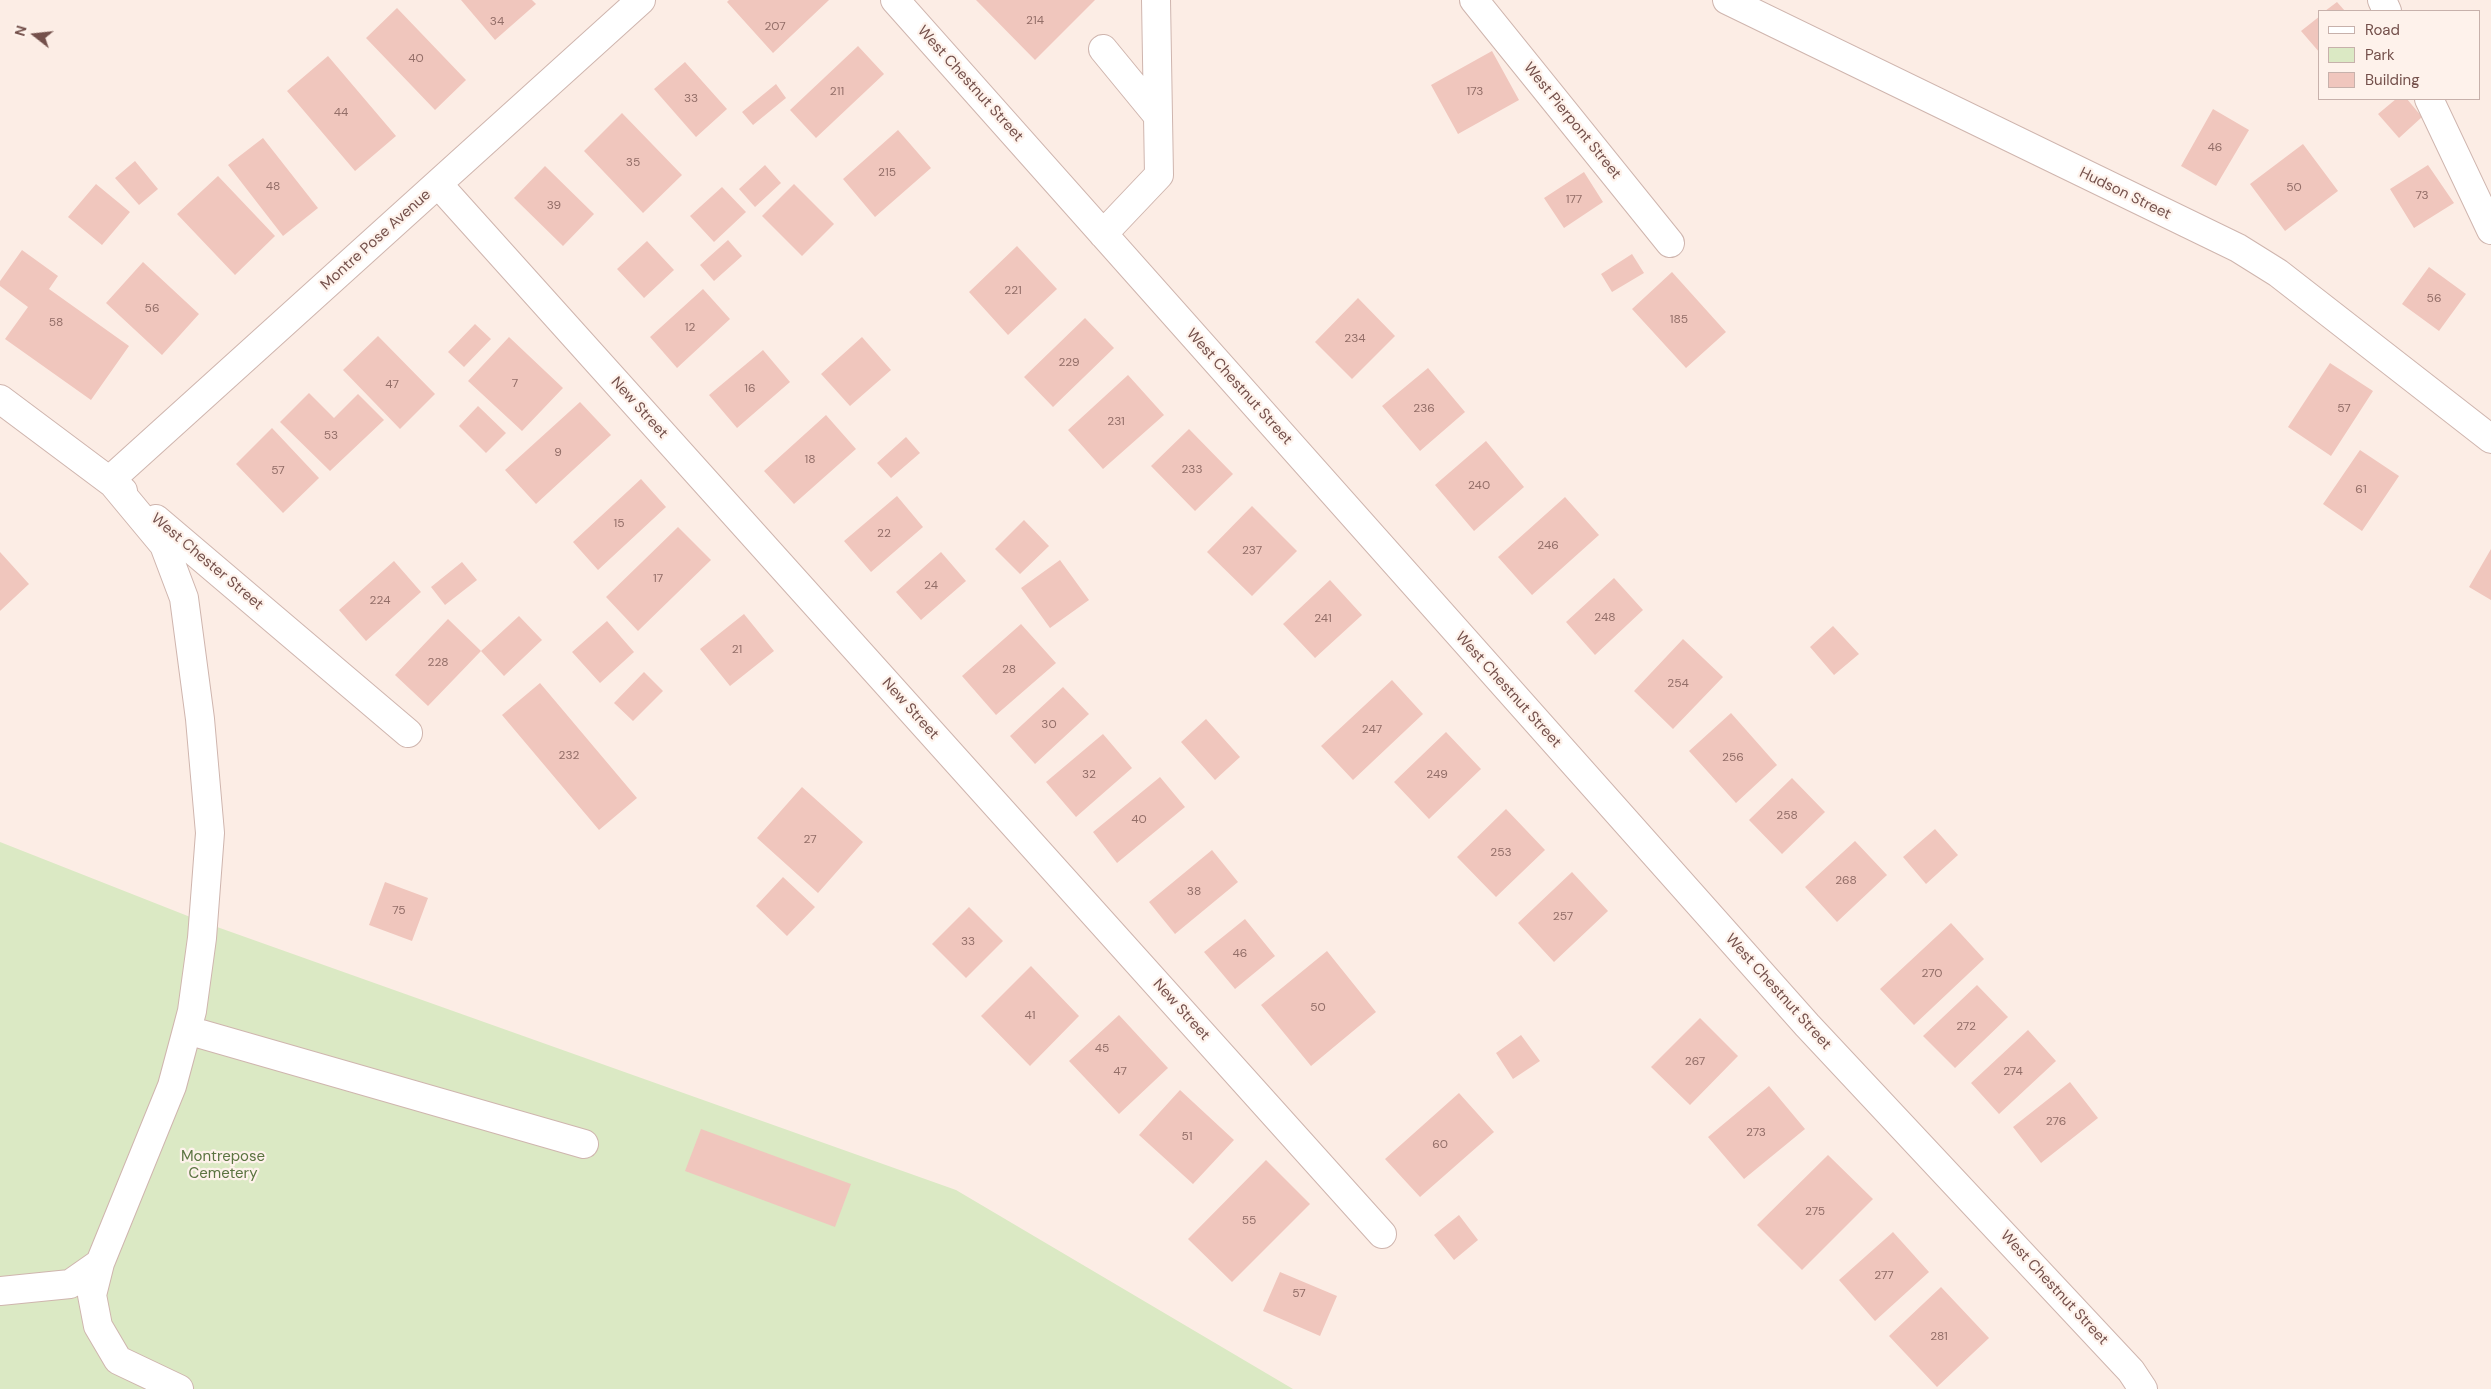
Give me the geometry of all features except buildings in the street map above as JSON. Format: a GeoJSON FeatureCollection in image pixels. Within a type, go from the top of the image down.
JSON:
{"type":"FeatureCollection","features":[{"type":"Feature","properties":{"kind":"street","name":"Montre Pose Avenue"},"geometry":{"type":"LineString","coordinates":[[110,480],[641,0]]}},
{"type":"Feature","properties":{"kind":"street","name":"West Chestnut Street"},"geometry":{"type":"LineString","coordinates":[[895,0],[1807,1025],[2137,1380]]}},
{"type":"Feature","properties":{"kind":"street"},"geometry":{"type":"LineString","coordinates":[[1103,234],[1159,175],[1156,0]]}},
{"type":"Feature","properties":{"kind":"street","name":"West Pierpont Street"},"geometry":{"type":"LineString","coordinates":[[1474,0],[1670,243]]}},
{"type":"Feature","properties":{"kind":"street","name":"Hudson Street"},"geometry":{"type":"LineString","coordinates":[[1728,0],[2238,248],[2278,273],[2491,439]]}},
{"type":"Feature","properties":{"kind":"street"},"geometry":{"type":"LineString","coordinates":[[1103,49],[1158,116]]}},
{"type":"Feature","properties":{"kind":"street"},"geometry":{"type":"LineString","coordinates":[[2429,100],[2491,230]]}},
{"type":"Feature","properties":{"kind":"street","name":"New Street"},"geometry":{"type":"LineString","coordinates":[[438,184],[1382,1234]]}},
{"type":"Feature","properties":{"kind":"street","name":"West Chester Street"},"geometry":{"type":"LineString","coordinates":[[0,399],[110,480],[408,732]]}},
{"type":"Feature","properties":{"kind":"street"},"geometry":{"type":"LineString","coordinates":[[110,480],[164,545],[184,598],[200,719],[210,833],[202,938],[192,1011],[172,1086],[100,1264],[92,1295],[98,1326],[118,1360],[179,1389]]}},
{"type":"Feature","properties":{"kind":"street"},"geometry":{"type":"LineString","coordinates":[[187,1030],[584,1144]]}},
{"type":"Feature","properties":{"kind":"street"},"geometry":{"type":"LineString","coordinates":[[0,1291],[70,1284],[100,1264]]}},
{"type":"Feature","properties":{"kind":"green space","name":"Montrepose Cemetery"},"geometry":{"type":"Polygon","coordinates":[[[0,842],[203,922],[956,1190],[1293,1389],[0,1389],[0,842]]]}}]}
